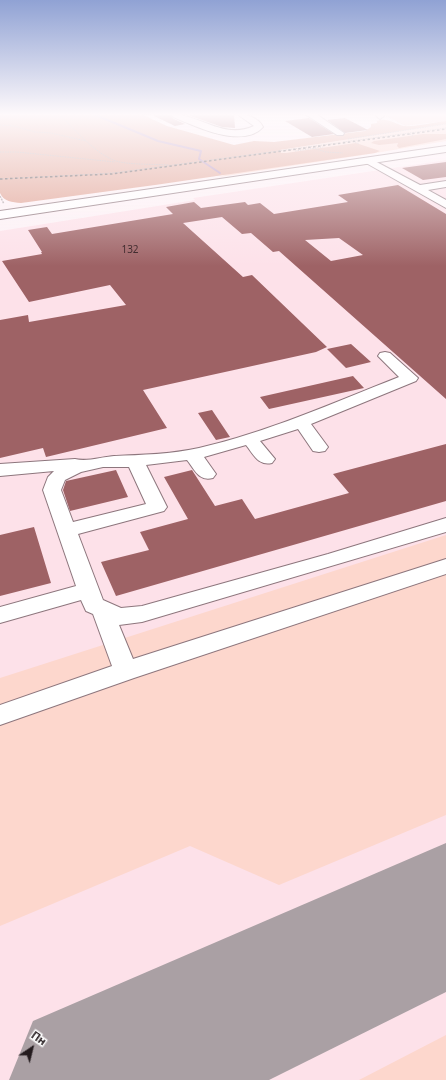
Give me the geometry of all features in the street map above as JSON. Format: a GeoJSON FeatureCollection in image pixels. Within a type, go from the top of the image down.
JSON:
{"type":"FeatureCollection","features":[{"type":"Feature","properties":{"kind":"main road"},"geometry":{"type":"LineString","coordinates":[[0,215],[352,164]]}},
{"type":"Feature","properties":{"kind":"street"},"geometry":{"type":"LineString","coordinates":[[374,164],[446,205]]}},
{"type":"Feature","properties":{"kind":"street"},"geometry":{"type":"LineString","coordinates":[[418,188],[446,184]]}},
{"type":"Feature","properties":{"kind":"street"},"geometry":{"type":"LineString","coordinates":[[0,470],[135,461],[192,454],[250,439],[286,428],[410,378],[385,356]]}},
{"type":"Feature","properties":{"kind":"street"},"geometry":{"type":"LineString","coordinates":[[301,422],[319,447]]}},
{"type":"Feature","properties":{"kind":"street"},"geometry":{"type":"LineString","coordinates":[[250,439],[266,459]]}},
{"type":"Feature","properties":{"kind":"street"},"geometry":{"type":"LineString","coordinates":[[192,454],[208,474]]}},
{"type":"Feature","properties":{"kind":"street"},"geometry":{"type":"LineString","coordinates":[[67,530],[157,507],[135,461]]}},
{"type":"Feature","properties":{"kind":"street"},"geometry":{"type":"LineString","coordinates":[[103,462],[76,467],[57,477],[52,490],[94,605],[119,617],[142,614],[331,560],[446,525]]}},
{"type":"Feature","properties":{"kind":"street"},"geometry":{"type":"LineString","coordinates":[[0,716],[126,671],[446,566]]}},
{"type":"Feature","properties":{"kind":"street"},"geometry":{"type":"LineString","coordinates":[[0,615],[89,590]]}},
{"type":"Feature","properties":{"kind":"street"},"geometry":{"type":"LineString","coordinates":[[102,609],[126,671]]}},
{"type":"Feature","properties":{"kind":"path"},"geometry":{"type":"LineString","coordinates":[[167,164],[179,165]]}},
{"type":"Feature","properties":{"kind":"path"},"geometry":{"type":"LineString","coordinates":[[0,180],[99,174],[185,164]]}},
{"type":"Feature","properties":{"kind":"path"},"geometry":{"type":"LineString","coordinates":[[0,180],[114,174],[188,164]]}},
{"type":"Feature","properties":{"kind":"shaded area"},"geometry":{"type":"Polygon","coordinates":[[[0,164],[297,164],[21,203],[6,200],[0,193],[0,164]]]}},
{"type":"Feature","properties":{"kind":"shaded area"},"geometry":{"type":"Polygon","coordinates":[[[255,164],[301,164],[219,177],[255,164]]]}},
{"type":"Feature","properties":{"kind":"shaded area"},"geometry":{"type":"Polygon","coordinates":[[[417,164],[446,164],[446,594],[0,748],[0,231],[195,200],[193,198],[417,164]]]}},
{"type":"Feature","properties":{"kind":"shaded area"},"geometry":{"type":"Polygon","coordinates":[[[446,535],[446,815],[279,885],[190,846],[0,926],[0,678],[446,535]]]}},
{"type":"Feature","properties":{"kind":"shaded area"},"geometry":{"type":"Polygon","coordinates":[[[446,595],[446,1080],[0,1080],[0,751],[446,595]]]}},
{"type":"Feature","properties":{"kind":"shaded area"},"geometry":{"type":"Polygon","coordinates":[[[446,1035],[446,1080],[359,1080],[446,1035]]]}},
{"type":"Feature","properties":{"kind":"building"},"geometry":{"type":"Polygon","coordinates":[[[428,164],[446,164],[446,177],[423,180],[402,168],[428,164]]]}},
{"type":"Feature","properties":{"kind":"building"},"geometry":{"type":"Polygon","coordinates":[[[398,185],[446,214],[446,399],[279,251],[273,252],[251,233],[242,234],[222,217],[183,223],[243,277],[252,275],[327,347],[316,352],[143,390],[167,428],[46,457],[43,448],[0,458],[0,320],[28,315],[29,322],[126,305],[110,285],[29,302],[2,261],[42,254],[28,230],[47,227],[52,234],[173,214],[166,207],[194,202],[201,208],[245,202],[248,205],[260,203],[274,214],[348,202],[338,195],[398,185]],[[339,238],[305,240],[331,261],[363,255],[339,238]]]}},
{"type":"Feature","properties":{"kind":"building"},"geometry":{"type":"Polygon","coordinates":[[[351,344],[371,362],[346,368],[327,349],[351,344]]]}},
{"type":"Feature","properties":{"kind":"building"},"geometry":{"type":"Polygon","coordinates":[[[353,376],[364,388],[269,409],[260,397],[353,376]]]}},
{"type":"Feature","properties":{"kind":"building"},"geometry":{"type":"Polygon","coordinates":[[[212,410],[230,437],[216,440],[198,413],[212,410]]]}},
{"type":"Feature","properties":{"kind":"building"},"geometry":{"type":"Polygon","coordinates":[[[446,444],[446,501],[116,596],[101,562],[149,550],[140,532],[188,519],[164,477],[192,470],[215,506],[242,499],[255,519],[349,493],[333,474],[446,444]]]}},
{"type":"Feature","properties":{"kind":"building"},"geometry":{"type":"Polygon","coordinates":[[[116,470],[128,497],[70,511],[63,490],[66,481],[116,470]]]}},
{"type":"Feature","properties":{"kind":"building"},"geometry":{"type":"Polygon","coordinates":[[[34,527],[51,583],[0,596],[0,535],[34,527]]]}},
{"type":"Feature","properties":{"kind":"waterway"},"geometry":{"type":"LineString","coordinates":[[207,164],[220,173]]}},
{"type":"Feature","properties":{"kind":"runway"},"geometry":{"type":"LineString","coordinates":[[92,1080],[446,915]]}},
{"type":"Feature","properties":{"kind":"railway"},"geometry":{"type":"LineString","coordinates":[[0,179],[112,174],[183,164]]}}]}
